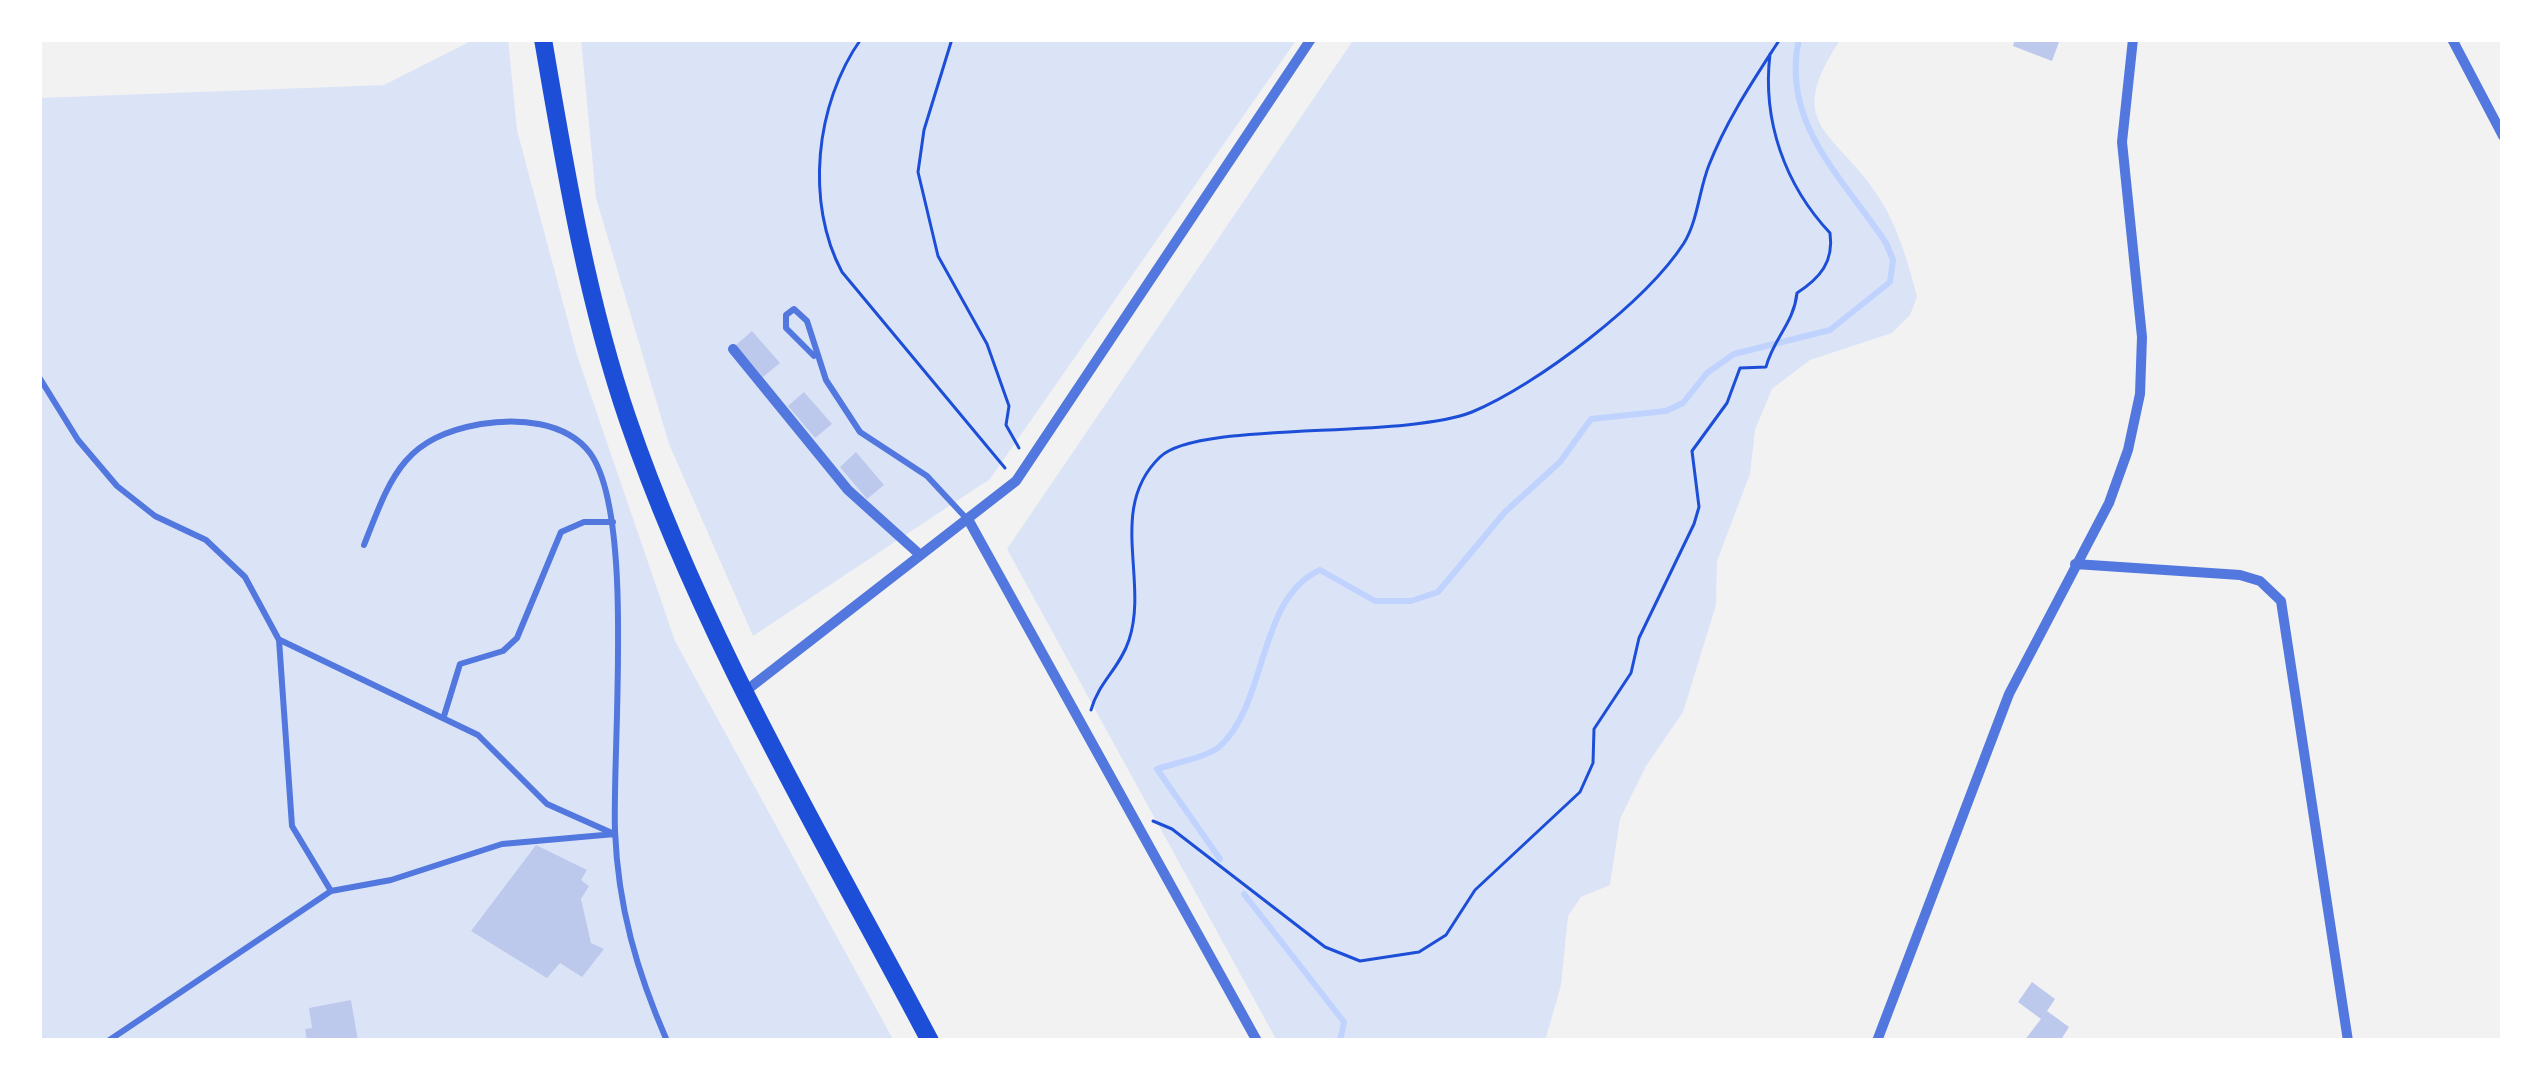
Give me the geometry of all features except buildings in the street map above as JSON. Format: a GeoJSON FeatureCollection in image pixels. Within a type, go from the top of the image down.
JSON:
{"type":"FeatureCollection","features":[{"type":"Feature","properties":{"kind":"main road"},"geometry":{"type":"LineString","coordinates":[[543,39],[595,307],[628,421],[743,693],[930,1041]]}},
{"type":"Feature","properties":{"kind":"street"},"geometry":{"type":"LineString","coordinates":[[743,693],[1016,481],[1311,39]]}},
{"type":"Feature","properties":{"kind":"street"},"geometry":{"type":"LineString","coordinates":[[1877,1041],[2009,694],[2109,503],[2140,394],[2142,337],[2122,142],[2133,39]]}},
{"type":"Feature","properties":{"kind":"street"},"geometry":{"type":"LineString","coordinates":[[2452,39],[2503,136]]}},
{"type":"Feature","properties":{"kind":"street"},"geometry":{"type":"LineString","coordinates":[[733,350],[848,490],[918,553]]}},
{"type":"Feature","properties":{"kind":"street"},"geometry":{"type":"LineString","coordinates":[[969,521],[1257,1041]]}},
{"type":"Feature","properties":{"kind":"street"},"geometry":{"type":"LineString","coordinates":[[2075,564],[2240,575],[2260,581],[2281,601],[2348,1041]]}},
{"type":"Feature","properties":{"kind":"lane"},"geometry":{"type":"LineString","coordinates":[[814,356],[807,321],[800,311],[789,311],[786,328],[814,356],[860,432],[927,476],[969,521]]}},
{"type":"Feature","properties":{"kind":"lane"},"geometry":{"type":"LineString","coordinates":[[39,377],[66,423],[117,486],[139,506],[206,540],[233,563],[279,640],[292,826],[331,891]]}},
{"type":"Feature","properties":{"kind":"lane"},"geometry":{"type":"LineString","coordinates":[[364,545],[387,488],[414,448],[445,433],[514,420],[557,430],[591,455],[613,522],[615,834],[627,940],[667,1041]]}},
{"type":"Feature","properties":{"kind":"lane"},"geometry":{"type":"LineString","coordinates":[[444,716],[460,664],[503,650],[517,638],[561,532],[584,522],[613,522]]}},
{"type":"Feature","properties":{"kind":"lane"},"geometry":{"type":"LineString","coordinates":[[279,640],[444,716],[492,747],[547,804],[615,834]]}},
{"type":"Feature","properties":{"kind":"lane"},"geometry":{"type":"LineString","coordinates":[[107,1041],[331,891],[391,880],[502,844],[615,834]]}},
{"type":"Feature","properties":{"kind":"path"},"geometry":{"type":"LineString","coordinates":[[861,39],[842,65],[825,141],[816,195],[823,237],[842,272],[1016,481]]}},
{"type":"Feature","properties":{"kind":"path"},"geometry":{"type":"LineString","coordinates":[[952,39],[924,130],[918,172],[938,256],[987,344],[1009,406],[1006,425],[1028,465]]}},
{"type":"Feature","properties":{"kind":"path"},"geometry":{"type":"LineString","coordinates":[[1078,716],[1091,710],[1095,692],[1113,676],[1130,640],[1136,501],[1142,481],[1161,456],[1196,438],[1355,431],[1453,418],[1524,382],[1616,314],[1676,253],[1690,232],[1722,134],[1780,39]]}},
{"type":"Feature","properties":{"kind":"path"},"geometry":{"type":"LineString","coordinates":[[1136,821],[1162,823],[1325,947],[1360,961],[1402,957],[1446,935],[1474,890],[1497,875],[1538,828],[1571,805],[1593,763],[1594,728],[1631,674],[1639,638],[1700,507],[1692,451],[1727,403],[1740,368],[1766,367],[1769,353],[1793,321],[1797,293],[1817,280],[1828,259],[1830,233],[1791,185],[1769,96],[1770,54]]}},
{"type":"Feature","properties":{"kind":"shaded area"},"geometry":{"type":"Polygon","coordinates":[[[475,39],[508,39],[517,130],[577,355],[675,641],[894,1041],[39,1041],[39,98],[384,85],[475,39]]]}},
{"type":"Feature","properties":{"kind":"shaded area"},"geometry":{"type":"Polygon","coordinates":[[[581,39],[1297,39],[990,479],[753,636],[669,444],[596,198],[581,39]]]}},
{"type":"Feature","properties":{"kind":"shaded area"},"geometry":{"type":"Polygon","coordinates":[[[1354,39],[1841,39],[1823,69],[1815,111],[1822,127],[1886,210],[1917,297],[1910,315],[1892,333],[1810,360],[1772,389],[1755,430],[1750,474],[1717,561],[1716,605],[1683,712],[1646,766],[1620,819],[1610,885],[1581,897],[1568,916],[1561,985],[1545,1041],[1277,1041],[1007,549],[1354,39]]]}},
{"type":"Feature","properties":{"kind":"waterway"},"geometry":{"type":"LineString","coordinates":[[1220,859],[1157,769],[1213,751],[1235,728],[1273,627],[1300,584],[1320,570],[1375,601],[1411,601],[1438,592],[1505,512],[1560,462],[1591,419],[1666,411],[1683,403],[1707,373],[1734,354],[1830,330],[1890,282],[1893,260],[1886,243],[1819,148],[1807,123],[1796,69],[1799,39]]}},
{"type":"Feature","properties":{"kind":"waterway"},"geometry":{"type":"LineString","coordinates":[[1244,894],[1344,1022],[1340,1041]]}}]}
